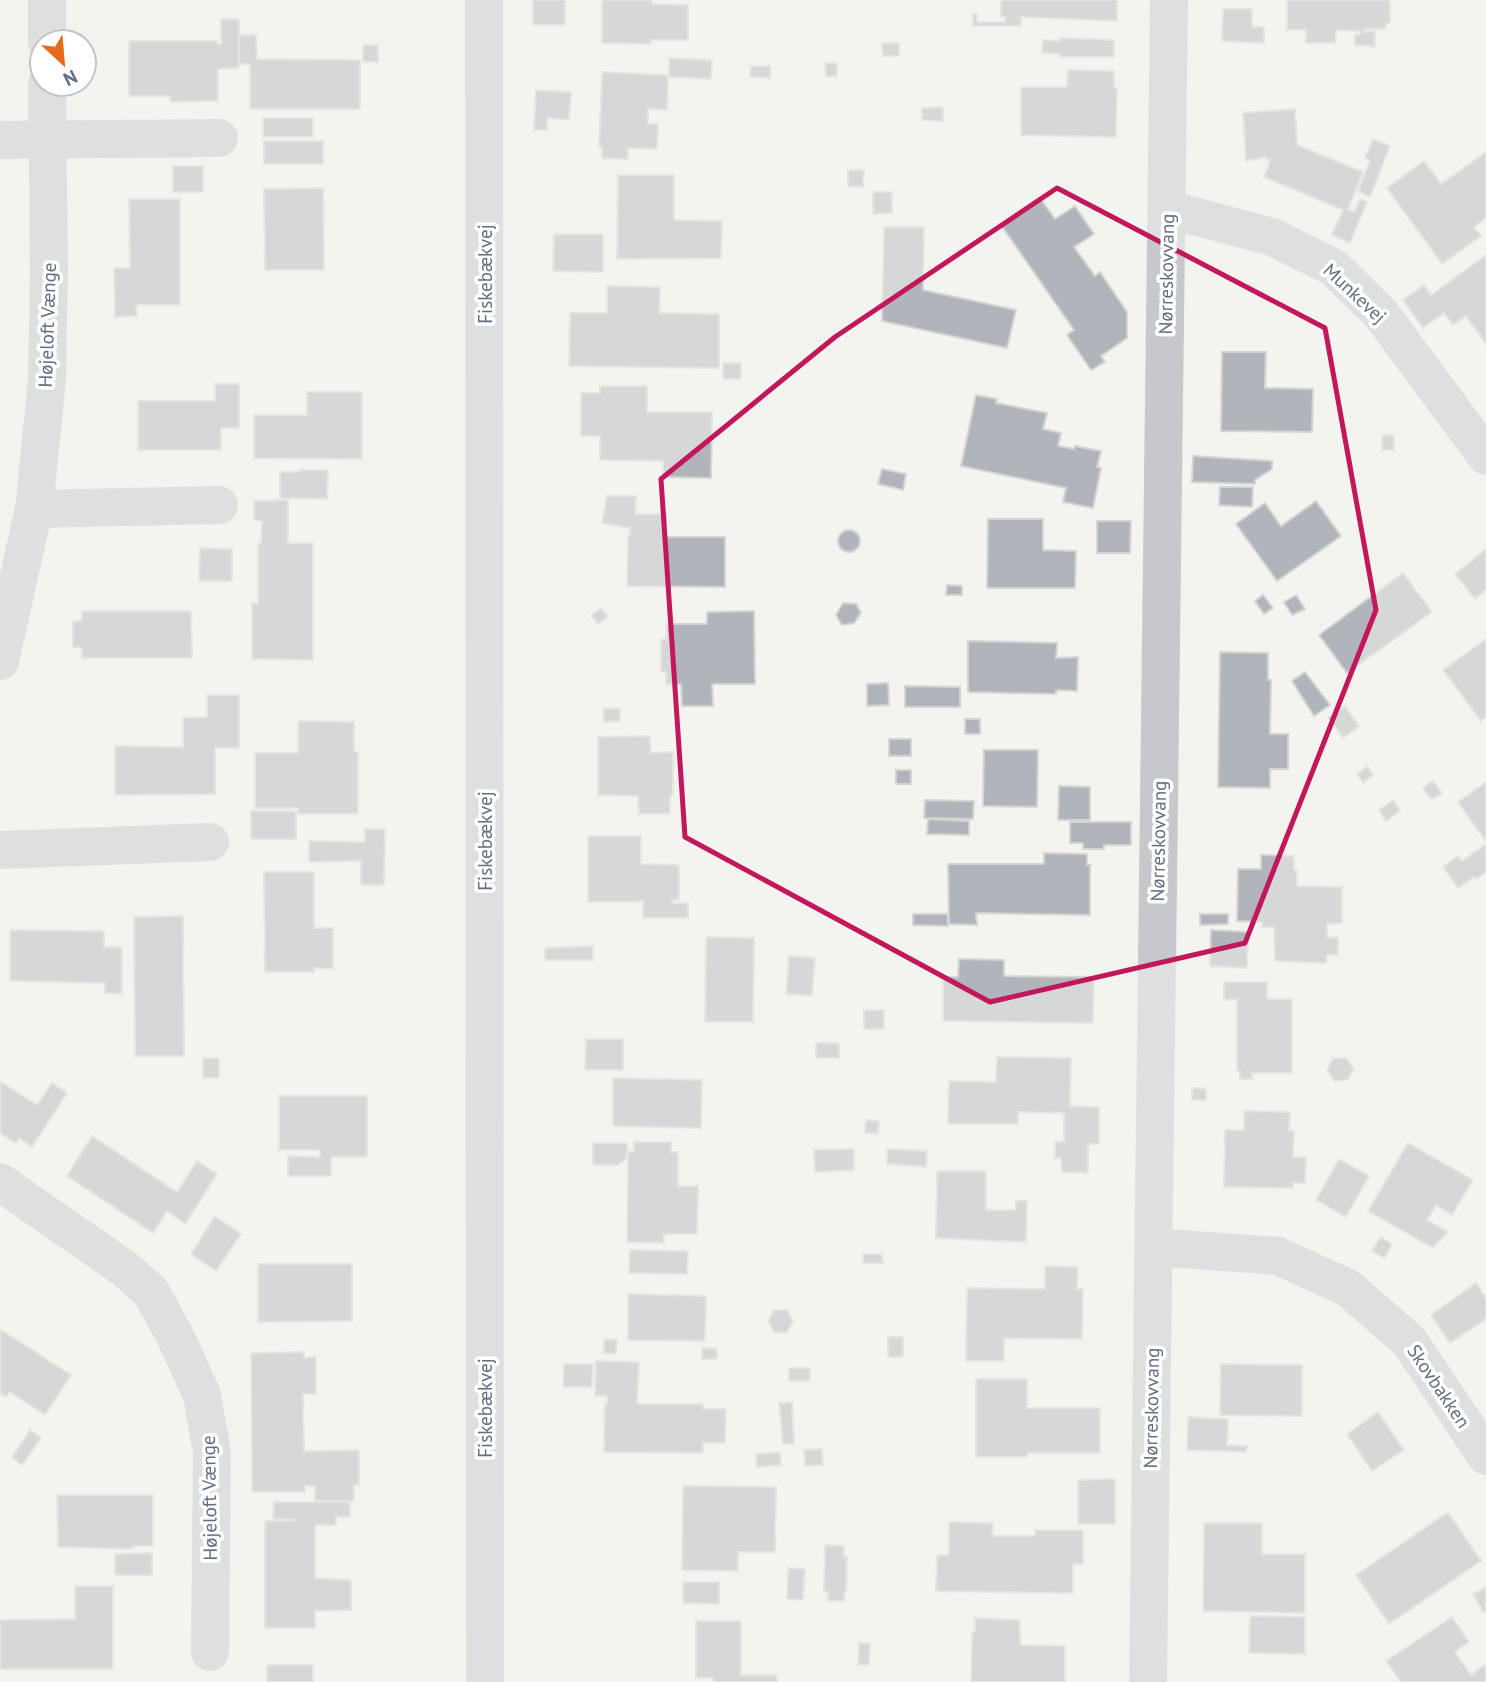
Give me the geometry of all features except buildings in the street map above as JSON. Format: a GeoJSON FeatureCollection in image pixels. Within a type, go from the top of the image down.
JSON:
{"type":"FeatureCollection","features":[{"type":"Feature","properties":{"kind":"street"},"geometry":{"type":"LineString","coordinates":[[47,0],[47,28]]}},
{"type":"Feature","properties":{"kind":"street","name":"Fiskebækvej"},"geometry":{"type":"LineString","coordinates":[[484,0],[485,1682]]}},
{"type":"Feature","properties":{"kind":"street","name":"Nørreskovvang"},"geometry":{"type":"LineString","coordinates":[[1148,1682],[1169,0]]}},
{"type":"Feature","properties":{"kind":"street","name":"Højeloft Vænge"},"geometry":{"type":"LineString","coordinates":[[0,661],[34,509],[47,379],[47,98]]}},
{"type":"Feature","properties":{"kind":"street"},"geometry":{"type":"LineString","coordinates":[[0,140],[219,138]]}},
{"type":"Feature","properties":{"kind":"street","name":"Munkevej"},"geometry":{"type":"LineString","coordinates":[[1167,209],[1272,237],[1333,267],[1381,314],[1486,456]]}},
{"type":"Feature","properties":{"kind":"street"},"geometry":{"type":"LineString","coordinates":[[34,509],[219,505]]}},
{"type":"Feature","properties":{"kind":"street"},"geometry":{"type":"LineString","coordinates":[[0,850],[210,842]]}},
{"type":"Feature","properties":{"kind":"street","name":"Højeloft Vænge"},"geometry":{"type":"LineString","coordinates":[[0,1182],[125,1269],[151,1292],[202,1395],[212,1452],[210,1652]]}},
{"type":"Feature","properties":{"kind":"street","name":"Skovbakken"},"geometry":{"type":"LineString","coordinates":[[1153,1247],[1278,1256],[1348,1288],[1409,1341],[1486,1456]]}},
{"type":"Feature","properties":{"kind":"highlighted area"},"geometry":{"type":"Polygon","coordinates":[[[1057,188],[1325,328],[1376,610],[1245,943],[990,1002],[685,837],[661,479],[835,337],[1057,188]]]}}]}
